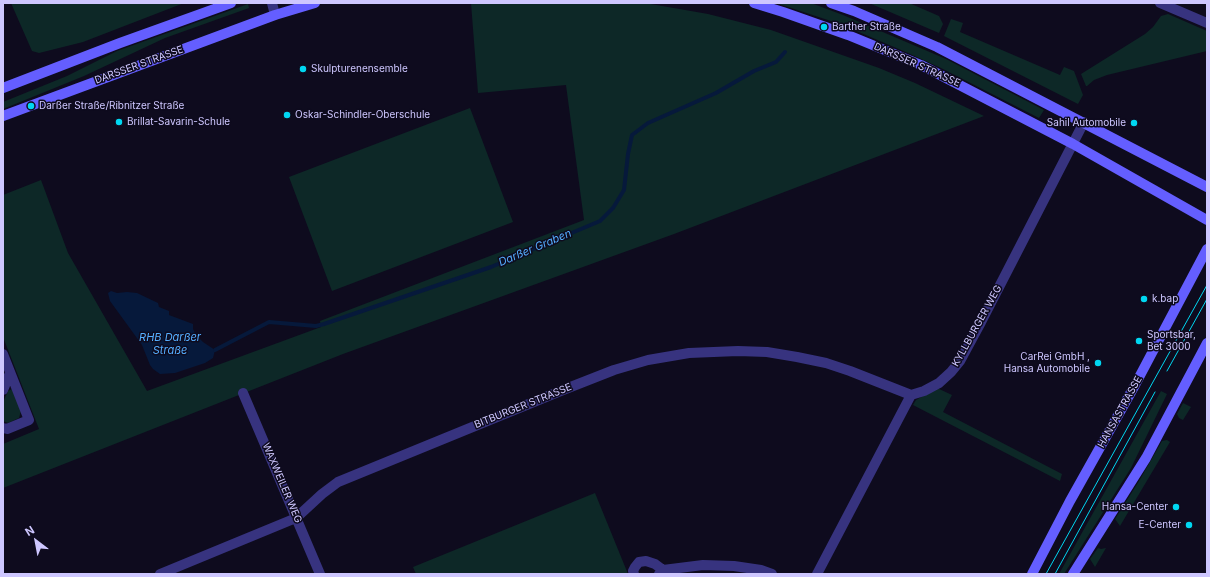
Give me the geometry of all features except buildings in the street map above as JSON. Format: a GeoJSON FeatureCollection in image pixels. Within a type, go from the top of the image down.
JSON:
{"type":"FeatureCollection","features":[{"type":"Feature","properties":{"kind":"main road"},"geometry":{"type":"LineString","coordinates":[[3,88],[120,42],[231,3]]}},
{"type":"Feature","properties":{"kind":"main road","name":"DARSSER STRASSE"},"geometry":{"type":"LineString","coordinates":[[3,116],[275,15],[315,3]]}},
{"type":"Feature","properties":{"kind":"main road","name":"DARSSER STRASSE"},"geometry":{"type":"LineString","coordinates":[[754,3],[848,35],[921,65],[1073,144],[1207,220]]}},
{"type":"Feature","properties":{"kind":"main road"},"geometry":{"type":"LineString","coordinates":[[831,3],[854,11],[938,47],[1207,187]]}},
{"type":"Feature","properties":{"kind":"main road","name":"HANSASTRASSE"},"geometry":{"type":"LineString","coordinates":[[1032,574],[1207,249]]}},
{"type":"Feature","properties":{"kind":"main road"},"geometry":{"type":"LineString","coordinates":[[1073,574],[1146,458],[1207,343]]}},
{"type":"Feature","properties":{"kind":"street"},"geometry":{"type":"LineString","coordinates":[[272,3],[275,15]]}},
{"type":"Feature","properties":{"kind":"street"},"geometry":{"type":"LineString","coordinates":[[1160,3],[1207,23]]}},
{"type":"Feature","properties":{"kind":"street"},"geometry":{"type":"LineString","coordinates":[[1073,144],[1084,122]]}},
{"type":"Feature","properties":{"kind":"street","name":"KYLLBURGER WEG"},"geometry":{"type":"LineString","coordinates":[[911,395],[939,382],[951,372],[960,361],[1073,144]]}},
{"type":"Feature","properties":{"kind":"street","name":"BITBURGER STRASSE"},"geometry":{"type":"LineString","coordinates":[[160,574],[296,518],[322,494],[338,482],[563,390],[614,370],[648,360],[689,354],[767,352],[797,357],[845,369],[911,395]]}},
{"type":"Feature","properties":{"kind":"street"},"geometry":{"type":"LineString","coordinates":[[3,354],[29,420],[7,429],[3,428]]}},
{"type":"Feature","properties":{"kind":"street"},"geometry":{"type":"LineString","coordinates":[[3,390],[10,373]]}},
{"type":"Feature","properties":{"kind":"street","name":"WAXWEILER WEG"},"geometry":{"type":"LineString","coordinates":[[243,393],[320,574]]}},
{"type":"Feature","properties":{"kind":"street"},"geometry":{"type":"LineString","coordinates":[[817,574],[911,395]]}},
{"type":"Feature","properties":{"kind":"street"},"geometry":{"type":"LineString","coordinates":[[634,574],[633,571],[639,562],[646,561],[655,564],[661,572],[703,565],[734,566],[761,570],[772,574]]}},
{"type":"Feature","properties":{"kind":"green space"},"geometry":{"type":"Polygon","coordinates":[[[11,3],[184,3],[83,42],[39,53],[32,51],[11,3]]]}},
{"type":"Feature","properties":{"kind":"green space"},"geometry":{"type":"Polygon","coordinates":[[[471,3],[645,3],[708,14],[771,30],[879,68],[915,83],[984,116],[674,234],[343,354],[3,488],[3,444],[39,429],[3,337],[3,195],[41,180],[68,253],[147,391],[321,327],[320,321],[584,220],[566,85],[478,93],[471,3]]]}},
{"type":"Feature","properties":{"kind":"green space"},"geometry":{"type":"Polygon","coordinates":[[[776,3],[811,3],[843,15],[946,59],[1044,110],[1039,118],[941,68],[908,53],[840,24],[776,3]]]}},
{"type":"Feature","properties":{"kind":"green space"},"geometry":{"type":"Polygon","coordinates":[[[869,3],[909,3],[939,16],[943,24],[939,33],[869,3]]]}},
{"type":"Feature","properties":{"kind":"green space"},"geometry":{"type":"Polygon","coordinates":[[[248,4],[249,8],[165,38],[84,76],[3,109],[3,102],[67,76],[117,51],[248,4]]]}},
{"type":"Feature","properties":{"kind":"green space"},"geometry":{"type":"Polygon","coordinates":[[[1168,14],[1207,31],[1207,51],[1107,75],[1094,80],[1086,86],[1081,74],[1145,34],[1153,27],[1161,16],[1168,14]]]}},
{"type":"Feature","properties":{"kind":"green space"},"geometry":{"type":"Polygon","coordinates":[[[951,19],[963,23],[960,32],[1060,75],[1064,67],[1074,71],[1083,95],[1078,104],[944,36],[951,19]]]}},
{"type":"Feature","properties":{"kind":"green space"},"geometry":{"type":"Polygon","coordinates":[[[470,108],[513,222],[332,291],[289,177],[470,108]]]}},
{"type":"Feature","properties":{"kind":"green space"},"geometry":{"type":"Polygon","coordinates":[[[937,388],[952,395],[943,412],[1062,474],[1060,481],[913,405],[916,400],[937,388]]]}},
{"type":"Feature","properties":{"kind":"green space"},"geometry":{"type":"Polygon","coordinates":[[[12,389],[21,411],[19,418],[8,423],[3,421],[3,402],[8,391],[12,389]]]}},
{"type":"Feature","properties":{"kind":"green space"},"geometry":{"type":"Polygon","coordinates":[[[1161,391],[1167,394],[1131,468],[1064,574],[1059,574],[1161,391]]]}},
{"type":"Feature","properties":{"kind":"green space"},"geometry":{"type":"Polygon","coordinates":[[[1183,403],[1191,407],[1183,420],[1179,418],[1177,414],[1183,403]]]}},
{"type":"Feature","properties":{"kind":"green space"},"geometry":{"type":"Polygon","coordinates":[[[1167,440],[1170,442],[1120,526],[1115,519],[1162,441],[1167,440]]]}},
{"type":"Feature","properties":{"kind":"green space"},"geometry":{"type":"Polygon","coordinates":[[[595,493],[628,574],[416,574],[413,567],[595,493]]]}},
{"type":"Feature","properties":{"kind":"green space"},"geometry":{"type":"Polygon","coordinates":[[[1098,548],[1106,548],[1095,567],[1090,559],[1098,548]]]}},
{"type":"Feature","properties":{"kind":"water","name":"RHB Darßer Straße"},"geometry":{"type":"Polygon","coordinates":[[[111,291],[117,293],[137,293],[158,303],[159,307],[169,311],[169,315],[193,324],[193,329],[196,335],[215,350],[213,358],[205,363],[175,373],[160,374],[150,365],[142,345],[110,301],[108,293],[111,291]]]}},
{"type":"Feature","properties":{"kind":"waterway","name":"Darßer Graben"},"geometry":{"type":"LineString","coordinates":[[215,350],[269,322],[316,326],[324,324],[491,267],[600,221],[613,208],[624,190],[628,154],[632,135],[648,123],[716,93],[754,71],[776,62],[785,52]]}},
{"type":"Feature","properties":{"kind":"tram line"},"geometry":{"type":"LineString","coordinates":[[1046,574],[1207,285]]}},
{"type":"Feature","properties":{"kind":"tram line"},"geometry":{"type":"LineString","coordinates":[[1167,371],[1207,299]]}},
{"type":"Feature","properties":{"kind":"tram line"},"geometry":{"type":"LineString","coordinates":[[1055,574],[1155,392]]}},
{"type":"Feature","properties":{"kind":"place","name":"Barther Straße"},"geometry":{"type":"Point","coordinates":[824,27]}},
{"type":"Feature","properties":{"kind":"place","name":"Skulpturenensemble"},"geometry":{"type":"Point","coordinates":[303,69]}},
{"type":"Feature","properties":{"kind":"place","name":"Darßer Straße/Ribnitzer Straße"},"geometry":{"type":"Point","coordinates":[31,106]}},
{"type":"Feature","properties":{"kind":"place","name":"Oskar-Schindler-Oberschule"},"geometry":{"type":"Point","coordinates":[287,115]}},
{"type":"Feature","properties":{"kind":"place","name":"Brillat-Savarin-Schule"},"geometry":{"type":"Point","coordinates":[119,122]}},
{"type":"Feature","properties":{"kind":"place","name":"Sahil Automobile"},"geometry":{"type":"Point","coordinates":[1134,123]}},
{"type":"Feature","properties":{"kind":"place","name":"k.bap"},"geometry":{"type":"Point","coordinates":[1144,299]}},
{"type":"Feature","properties":{"kind":"place","name":"Sportsbar, Bet 3000"},"geometry":{"type":"Point","coordinates":[1139,341]}},
{"type":"Feature","properties":{"kind":"place","name":"CarRei GmbH , Hansa Automobile"},"geometry":{"type":"Point","coordinates":[1098,363]}},
{"type":"Feature","properties":{"kind":"place","name":"Hansa-Center"},"geometry":{"type":"Point","coordinates":[1176,507]}},
{"type":"Feature","properties":{"kind":"place","name":"E-Center"},"geometry":{"type":"Point","coordinates":[1189,525]}}]}
